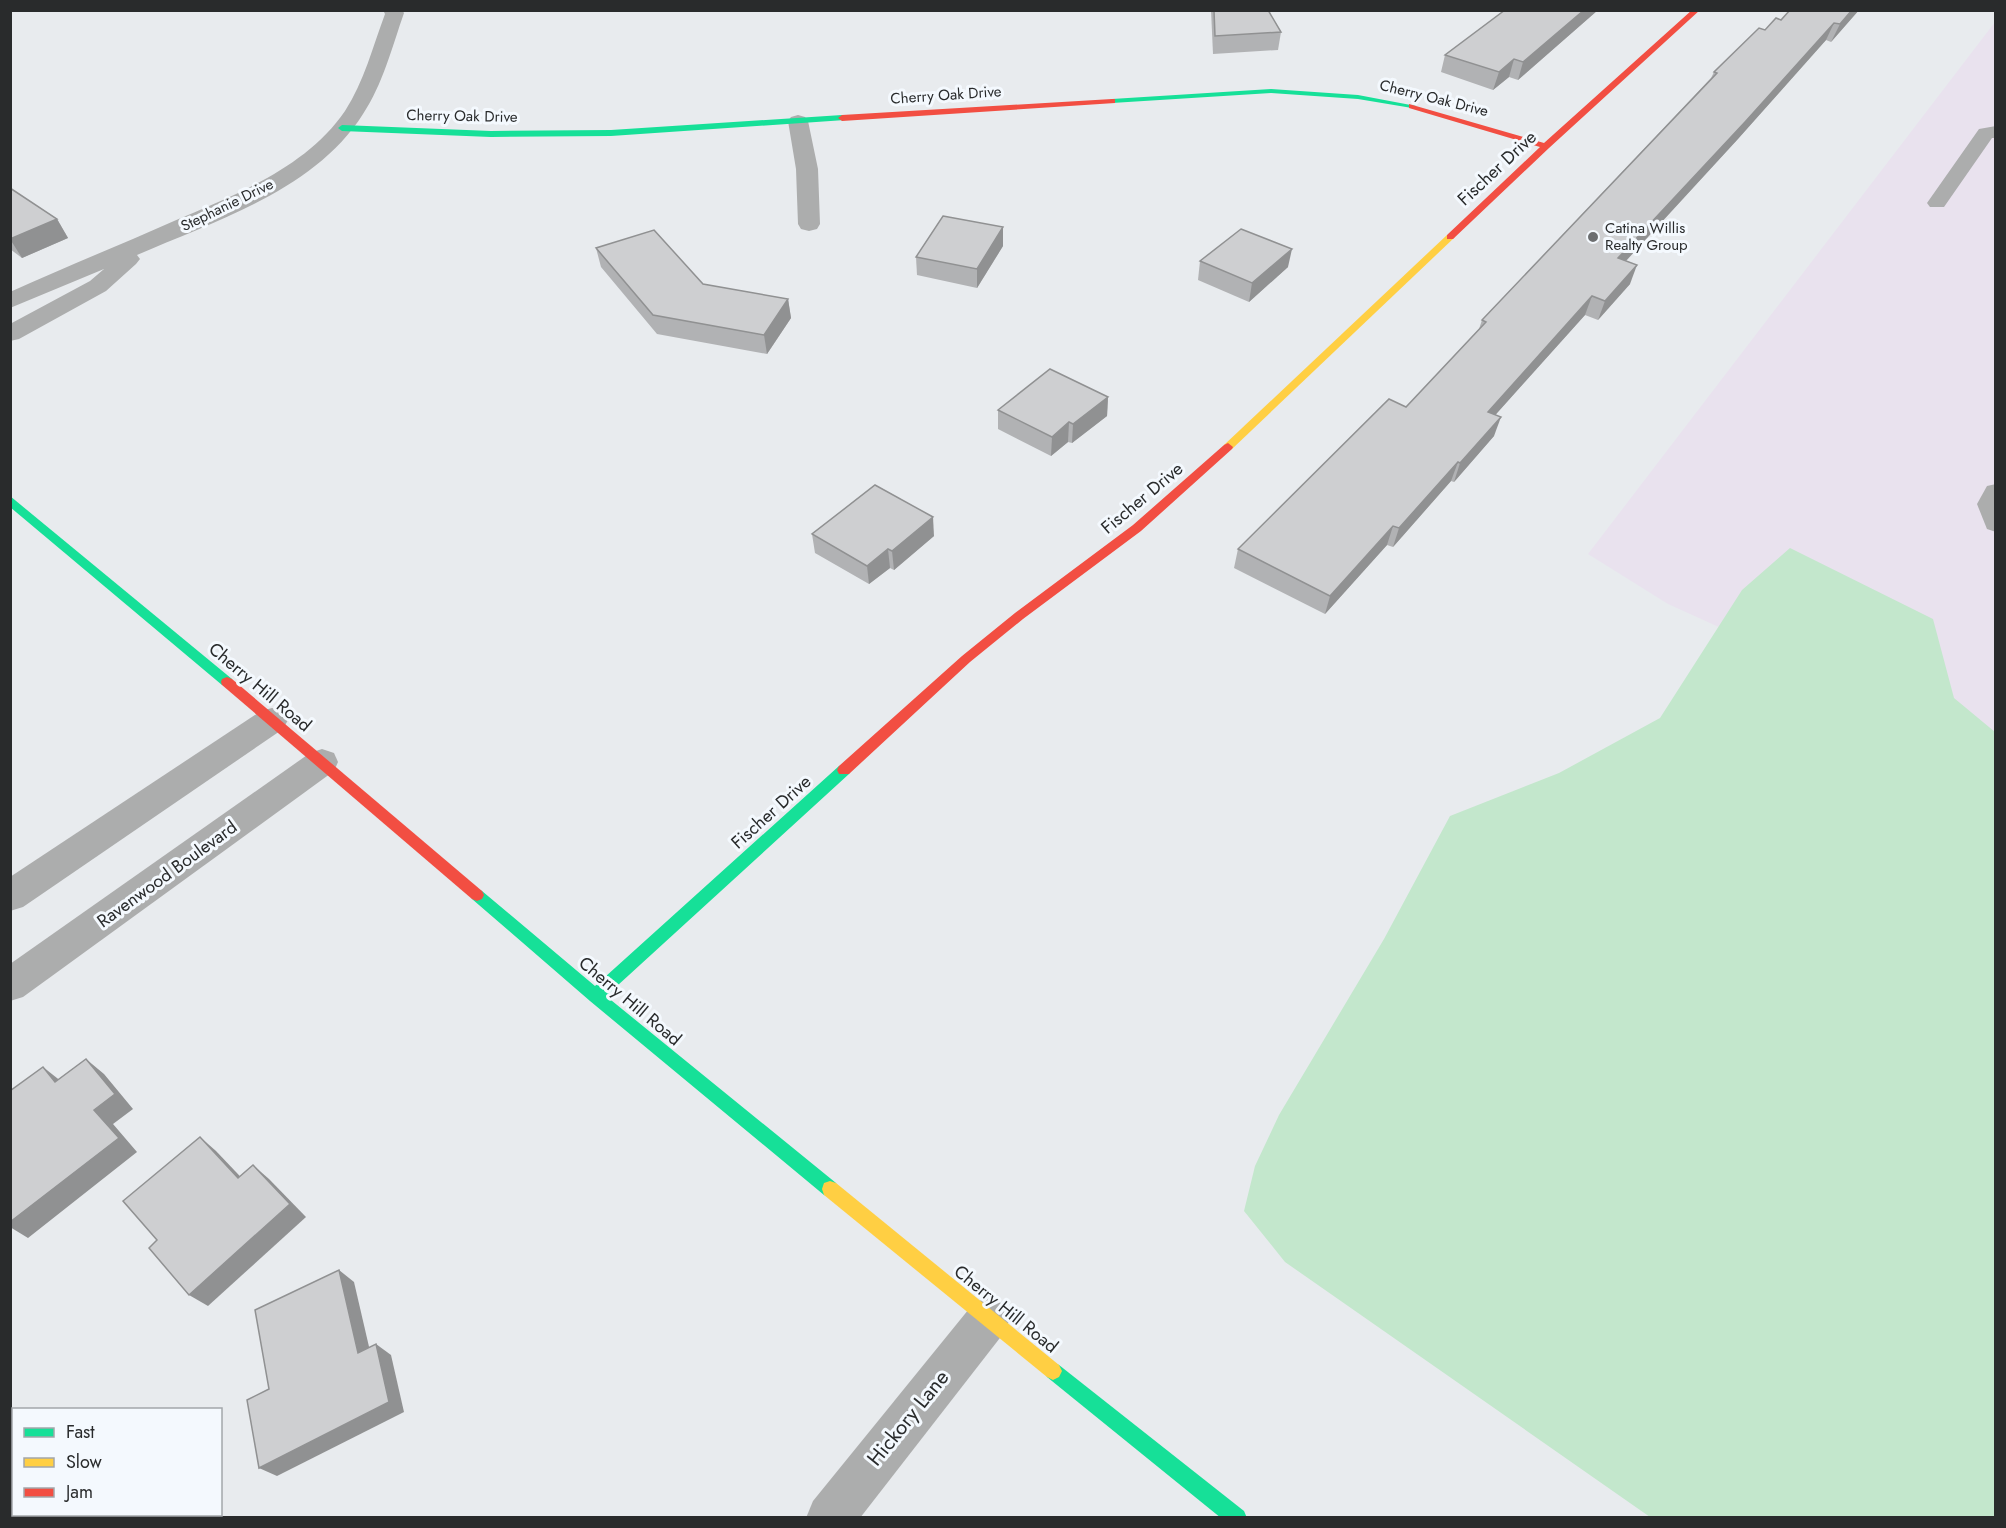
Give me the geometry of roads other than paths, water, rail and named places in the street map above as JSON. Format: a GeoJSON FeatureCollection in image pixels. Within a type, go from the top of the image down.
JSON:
{"type":"FeatureCollection","features":[{"type":"Feature","properties":{"kind":"street","name":"Stephanie Drive"},"geometry":{"type":"LineString","coordinates":[[10,301],[244,199],[314,155],[342,128],[361,99],[395,13],[392,10]]}},
{"type":"Feature","properties":{"kind":"street","name":"Fischer Drive"},"geometry":{"type":"LineString","coordinates":[[595,996],[966,659],[1019,616],[1137,528],[1227,448],[1546,146],[1697,10]]}},
{"type":"Feature","properties":{"kind":"street","name":"Cherry Oak Drive"},"geometry":{"type":"LineString","coordinates":[[342,128],[491,134],[570,134],[1244,92],[1300,92],[1358,97],[1411,106],[1546,146]]}},
{"type":"Feature","properties":{"kind":"street"},"geometry":{"type":"LineString","coordinates":[[798,121],[807,169],[808,224]]}},
{"type":"Feature","properties":{"kind":"street","name":"Stephanie Drive"},"geometry":{"type":"LineString","coordinates":[[10,334],[98,286],[145,244]]}},
{"type":"Feature","properties":{"kind":"street","name":"Cherry Hill Road"},"geometry":{"type":"LineString","coordinates":[[10,500],[322,762],[595,996],[988,1319],[1237,1518]]}},
{"type":"Feature","properties":{"kind":"street"},"geometry":{"type":"LineString","coordinates":[[10,896],[272,720]]}},
{"type":"Feature","properties":{"kind":"street","name":"Ravenwood Boulevard"},"geometry":{"type":"LineString","coordinates":[[10,985],[322,762]]}},
{"type":"Feature","properties":{"kind":"street","name":"Hickory Lane"},"geometry":{"type":"LineString","coordinates":[[830,1518],[988,1319]]}},
{"type":"Feature","properties":{"kind":"lane"},"geometry":{"type":"LineString","coordinates":[[1937,203],[1986,133],[1995,132]]}},
{"type":"Feature","properties":{"kind":"lane"},"geometry":{"type":"LineString","coordinates":[[1995,492],[1990,504],[1995,523]]}},
{"type":"Feature","properties":{"kind":"place","name":"Catina Willis Realty Group"},"geometry":{"type":"Point","coordinates":[1593,237]}}]}
